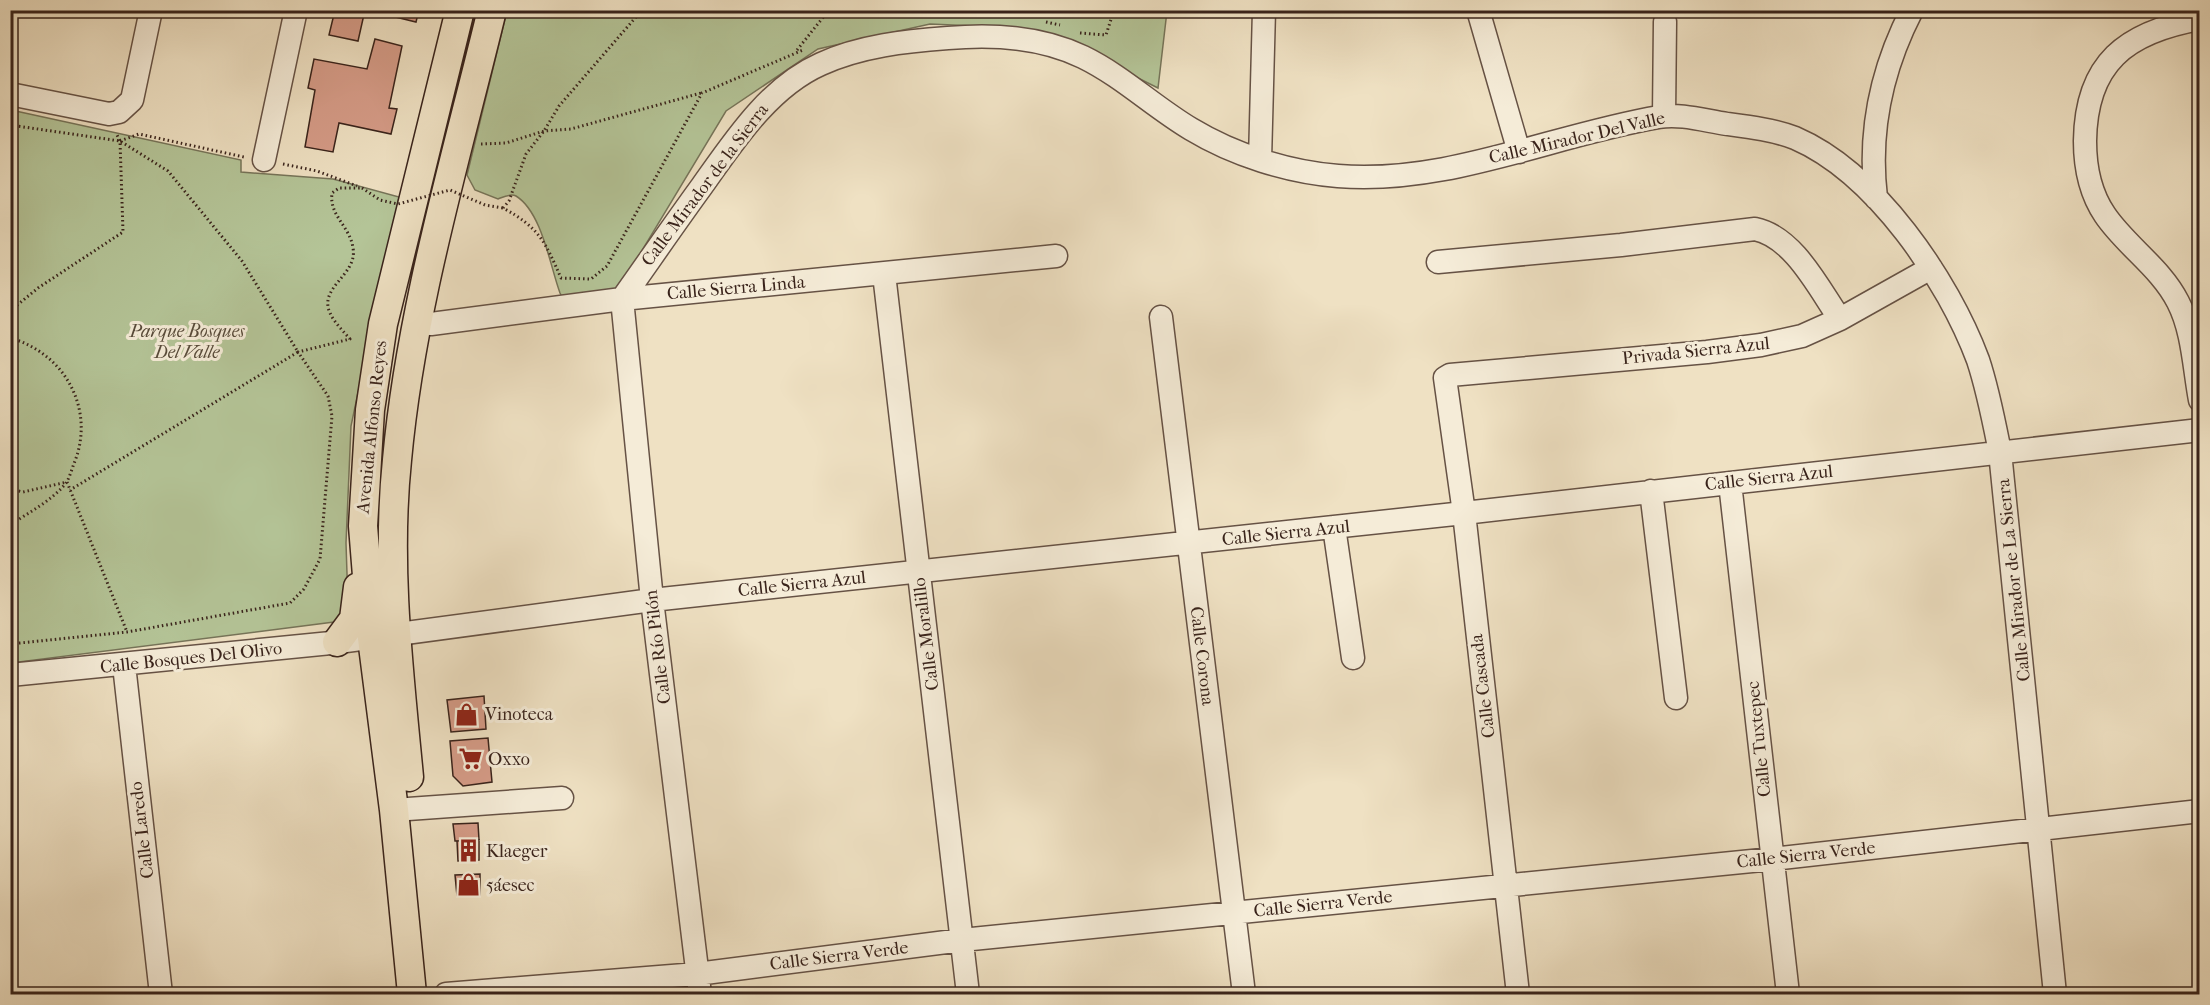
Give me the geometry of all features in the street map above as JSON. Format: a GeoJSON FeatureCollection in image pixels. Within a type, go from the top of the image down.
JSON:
{"type":"FeatureCollection","features":[{"type":"Feature","properties":{"kind":"main road","name":"Avenida Alfonso Reyes"},"geometry":{"type":"LineString","coordinates":[[430,994],[403,809],[384,636],[363,526],[370,410],[383,324],[459,10]]}},
{"type":"Feature","properties":{"kind":"main road","name":"Avenida Alfonso Reyes"},"geometry":{"type":"LineString","coordinates":[[384,636],[396,461],[416,324],[492,10]]}},
{"type":"Feature","properties":{"kind":"main road"},"geometry":{"type":"LineString","coordinates":[[337,642],[354,619],[363,526]]}},
{"type":"Feature","properties":{"kind":"main road","name":"Avenida Alfonso Reyes"},"geometry":{"type":"LineString","coordinates":[[403,809],[412,994]]}},
{"type":"Feature","properties":{"kind":"street"},"geometry":{"type":"LineString","coordinates":[[10,94],[109,114],[118,112],[132,100],[151,10]]}},
{"type":"Feature","properties":{"kind":"street"},"geometry":{"type":"LineString","coordinates":[[264,160],[296,10]]}},
{"type":"Feature","properties":{"kind":"street"},"geometry":{"type":"LineString","coordinates":[[1260,160],[1264,10]]}},
{"type":"Feature","properties":{"kind":"street"},"geometry":{"type":"LineString","coordinates":[[1478,10],[1519,152]]}},
{"type":"Feature","properties":{"kind":"street"},"geometry":{"type":"LineString","coordinates":[[1876,198],[1874,138],[1878,103],[1896,42],[1912,10]]}},
{"type":"Feature","properties":{"kind":"street"},"geometry":{"type":"LineString","coordinates":[[2199,19],[2180,22],[2136,39],[2117,51],[2103,67],[2088,101],[2085,160],[2095,197],[2105,214],[2168,285],[2178,301],[2185,317],[2199,400]]}},
{"type":"Feature","properties":{"kind":"street"},"geometry":{"type":"LineString","coordinates":[[1664,116],[1665,22]]}},
{"type":"Feature","properties":{"kind":"street","name":"Calle Mirador de la Sierra"},"geometry":{"type":"LineString","coordinates":[[622,299],[725,153],[778,92],[820,64],[853,52],[889,45],[966,36],[1005,37],[1047,43],[1082,56],[1113,74],[1191,130],[1260,160]]}},
{"type":"Feature","properties":{"kind":"street","name":"Calle Mirador Del Valle"},"geometry":{"type":"LineString","coordinates":[[1260,160],[1326,176],[1369,179],[1402,177],[1519,152],[1664,116],[1773,131],[1795,139],[1838,165],[1876,198]]}},
{"type":"Feature","properties":{"kind":"street","name":"Calle Mirador de La Sierra"},"geometry":{"type":"LineString","coordinates":[[1876,198],[1931,268],[1960,318],[1978,363],[2000,453],[2055,994]]}},
{"type":"Feature","properties":{"kind":"street"},"geometry":{"type":"LineString","coordinates":[[1438,262],[1621,245],[1755,229],[1765,231],[1789,249],[1840,319]]}},
{"type":"Feature","properties":{"kind":"street","name":"Calle Sierra Linda"},"geometry":{"type":"LineString","coordinates":[[416,324],[431,324],[622,299],[1056,256]]}},
{"type":"Feature","properties":{"kind":"street","name":"Privada Sierra Azul"},"geometry":{"type":"LineString","coordinates":[[1445,378],[1450,375],[1761,345],[1802,336],[1840,319],[1931,268]]}},
{"type":"Feature","properties":{"kind":"street","name":"Calle Moralillo"},"geometry":{"type":"LineString","coordinates":[[884,274],[968,994]]}},
{"type":"Feature","properties":{"kind":"street","name":"Calle Río Pilón"},"geometry":{"type":"LineString","coordinates":[[622,299],[652,600],[699,984]]}},
{"type":"Feature","properties":{"kind":"street","name":"Calle Corona"},"geometry":{"type":"LineString","coordinates":[[1161,317],[1244,994]]}},
{"type":"Feature","properties":{"kind":"street","name":"Calle Cascada"},"geometry":{"type":"LineString","coordinates":[[1445,378],[1464,513],[1508,885],[1518,994]]}},
{"type":"Feature","properties":{"kind":"street","name":"Calle Sierra Azul"},"geometry":{"type":"LineString","coordinates":[[384,636],[652,600],[1464,513],[2199,430]]}},
{"type":"Feature","properties":{"kind":"street","name":"Calle Tuxtepec"},"geometry":{"type":"LineString","coordinates":[[1730,483],[1788,994]]}},
{"type":"Feature","properties":{"kind":"street"},"geometry":{"type":"LineString","coordinates":[[1651,491],[1676,698]]}},
{"type":"Feature","properties":{"kind":"street"},"geometry":{"type":"LineString","coordinates":[[1334,527],[1353,658]]}},
{"type":"Feature","properties":{"kind":"street","name":"Calle Bosques Del Olivo"},"geometry":{"type":"LineString","coordinates":[[10,675],[124,666],[384,636]]}},
{"type":"Feature","properties":{"kind":"street","name":"Calle Laredo"},"geometry":{"type":"LineString","coordinates":[[124,666],[161,994]]}},
{"type":"Feature","properties":{"kind":"street"},"geometry":{"type":"LineString","coordinates":[[403,809],[562,798]]}},
{"type":"Feature","properties":{"kind":"street","name":"Calle Sierra Verde"},"geometry":{"type":"LineString","coordinates":[[446,994],[699,984],[962,940],[1773,860],[2199,811]]}},
{"type":"Feature","properties":{"kind":"path"},"geometry":{"type":"LineString","coordinates":[[120,141],[139,134],[317,171],[362,188],[380,200],[398,204],[450,190],[484,205],[503,208],[509,201],[526,154],[544,131],[559,106],[642,10]]}},
{"type":"Feature","properties":{"kind":"path"},"geometry":{"type":"LineString","coordinates":[[796,51],[829,10]]}},
{"type":"Feature","properties":{"kind":"path"},"geometry":{"type":"LineString","coordinates":[[478,144],[506,143],[544,131],[572,129],[702,93]]}},
{"type":"Feature","properties":{"kind":"path"},"geometry":{"type":"LineString","coordinates":[[10,311],[38,288],[123,232],[120,141],[109,114]]}},
{"type":"Feature","properties":{"kind":"path"},"geometry":{"type":"LineString","coordinates":[[10,125],[120,141],[168,171],[210,219],[242,261],[327,396],[332,416],[320,559],[304,589],[290,603],[127,632],[10,644]]}},
{"type":"Feature","properties":{"kind":"path"},"geometry":{"type":"LineString","coordinates":[[70,490],[298,352],[350,339],[331,315],[326,302],[330,292],[351,265],[354,249],[349,234],[335,215],[331,203],[332,193],[339,188],[362,188]]}},
{"type":"Feature","properties":{"kind":"path"},"geometry":{"type":"LineString","coordinates":[[10,338],[37,348],[70,383],[81,408],[83,433],[67,482],[55,494],[12,524]]}},
{"type":"Feature","properties":{"kind":"path"},"geometry":{"type":"LineString","coordinates":[[67,482],[127,632]]}},
{"type":"Feature","properties":{"kind":"path"},"geometry":{"type":"LineString","coordinates":[[10,489],[23,492],[67,482]]}},
{"type":"Feature","properties":{"kind":"green space"},"geometry":{"type":"Polygon","coordinates":[[[507,11],[1167,11],[1158,88],[1072,45],[999,27],[930,24],[818,49],[726,111],[614,297],[572,307],[560,293],[539,227],[525,204],[514,195],[498,199],[475,190],[467,175],[507,11]]]}},
{"type":"Feature","properties":{"kind":"green space","name":"Parque Bosques Del Valle"},"geometry":{"type":"Polygon","coordinates":[[[11,110],[241,160],[241,172],[333,179],[399,197],[351,426],[346,543],[348,604],[343,615],[334,622],[11,663],[11,110]]]}},
{"type":"Feature","properties":{"kind":"building"},"geometry":{"type":"Polygon","coordinates":[[[335,10],[365,10],[358,41],[329,35],[335,10]]]}},
{"type":"Feature","properties":{"kind":"building"},"geometry":{"type":"Polygon","coordinates":[[[367,10],[419,10],[416,22],[367,10]]]}},
{"type":"Feature","properties":{"kind":"building"},"geometry":{"type":"Polygon","coordinates":[[[375,39],[402,46],[389,108],[397,109],[391,134],[339,123],[333,152],[305,147],[315,90],[308,88],[314,59],[367,69],[375,39]]]}},
{"type":"Feature","properties":{"kind":"building","name":"Vinoteca"},"geometry":{"type":"Polygon","coordinates":[[[484,696],[486,729],[451,732],[447,700],[484,696]]]}},
{"type":"Feature","properties":{"kind":"building","name":"Oxxo"},"geometry":{"type":"Polygon","coordinates":[[[488,738],[492,782],[463,786],[453,776],[450,741],[488,738]]]}},
{"type":"Feature","properties":{"kind":"building"},"geometry":{"type":"Polygon","coordinates":[[[478,823],[479,840],[455,841],[453,824],[478,823]]]}},
{"type":"Feature","properties":{"kind":"building","name":"Klaeger"},"geometry":{"type":"Polygon","coordinates":[[[479,840],[479,860],[458,861],[457,841],[479,840]]]}},
{"type":"Feature","properties":{"kind":"building","name":"5áesec"},"geometry":{"type":"Polygon","coordinates":[[[480,874],[480,895],[457,896],[455,875],[480,874]]]}},
{"type":"Feature","properties":{"kind":"place","name":"Vinoteca"},"geometry":{"type":"Point","coordinates":[467,714]}},
{"type":"Feature","properties":{"kind":"place","name":"Oxxo"},"geometry":{"type":"Point","coordinates":[470,759]}},
{"type":"Feature","properties":{"kind":"place","name":"Klaeger"},"geometry":{"type":"Point","coordinates":[468,851]}},
{"type":"Feature","properties":{"kind":"place","name":"5áesec"},"geometry":{"type":"Point","coordinates":[468,885]}}]}
